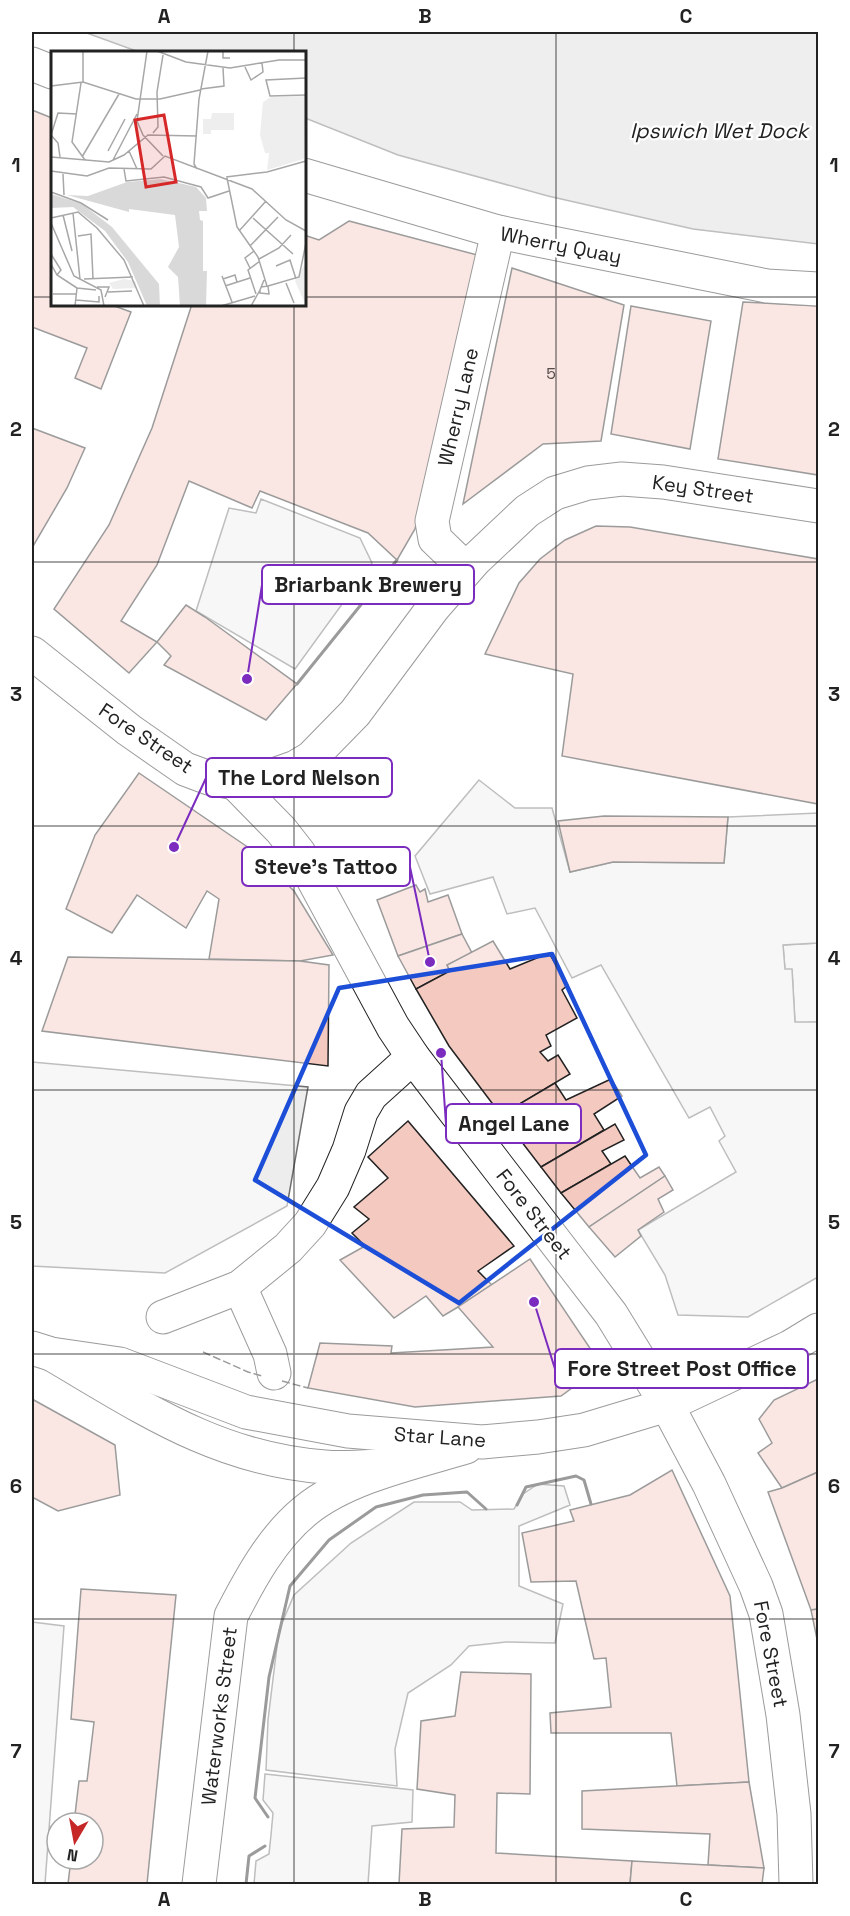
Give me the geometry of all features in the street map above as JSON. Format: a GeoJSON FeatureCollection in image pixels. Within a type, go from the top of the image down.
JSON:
{"type":"FeatureCollection","features":[{"type":"Feature","properties":{"kind":"street"},"geometry":{"type":"LineString","coordinates":[[32,64],[51,72]]}},
{"type":"Feature","properties":{"kind":"street","name":"Wherry Quay"},"geometry":{"type":"LineString","coordinates":[[307,176],[498,232],[767,286],[819,289]]}},
{"type":"Feature","properties":{"kind":"street","name":"Wherry Lane"},"geometry":{"type":"LineString","coordinates":[[466,569],[435,539],[432,521],[498,232]]}},
{"type":"Feature","properties":{"kind":"street","name":"Key Street"},"geometry":{"type":"LineString","coordinates":[[236,783],[265,778],[296,767],[311,758],[354,713],[433,608],[466,569],[527,511],[555,493],[588,483],[622,479],[663,482],[819,506]]}},
{"type":"Feature","properties":{"kind":"street","name":"Fore Street"},"geometry":{"type":"LineString","coordinates":[[32,653],[129,730],[185,769],[209,778],[236,783],[281,830],[299,853],[393,1027],[413,1057],[611,1314],[667,1406],[709,1484],[756,1586],[766,1614],[783,1715],[793,1803],[796,1884]]}},
{"type":"Feature","properties":{"kind":"street"},"geometry":{"type":"LineString","coordinates":[[163,1317],[240,1287],[288,1248],[310,1224],[333,1187],[349,1150],[361,1112],[371,1095],[413,1057]]}},
{"type":"Feature","properties":{"kind":"street"},"geometry":{"type":"LineString","coordinates":[[240,1287],[262,1334],[274,1373]]}},
{"type":"Feature","properties":{"kind":"street","name":"Star Lane"},"geometry":{"type":"LineString","coordinates":[[41,1351],[120,1364],[246,1412],[348,1431],[482,1442],[584,1430],[667,1406],[819,1330]]}},
{"type":"Feature","properties":{"kind":"street","name":"Star Lane"},"geometry":{"type":"LineString","coordinates":[[41,1351],[165,1420],[237,1451],[267,1459],[326,1467],[408,1465]]}},
{"type":"Feature","properties":{"kind":"street","name":"Waterworks Street"},"geometry":{"type":"LineString","coordinates":[[199,1884],[231,1616],[250,1579],[274,1545],[304,1512],[327,1495],[355,1482],[482,1442]]}},
{"type":"Feature","properties":{"kind":"highlighted area"},"geometry":{"type":"Polygon","coordinates":[[[552,954],[646,1155],[459,1303],[255,1180],[339,988],[552,954]]]}},
{"type":"Feature","properties":{"kind":"shaded area"},"geometry":{"type":"Polygon","coordinates":[[[261,499],[360,538],[372,563],[295,669],[196,611],[229,508],[256,513],[261,499]]]}},
{"type":"Feature","properties":{"kind":"shaded area"},"geometry":{"type":"Polygon","coordinates":[[[479,780],[515,808],[552,808],[570,872],[613,862],[724,863],[728,817],[818,813],[818,943],[783,945],[785,969],[792,969],[795,1022],[818,1022],[818,1277],[748,1317],[678,1315],[665,1275],[638,1230],[736,1172],[719,1141],[725,1136],[710,1107],[689,1118],[601,965],[572,978],[535,908],[507,914],[493,877],[430,894],[415,856],[479,780]]]}},
{"type":"Feature","properties":{"kind":"shaded area"},"geometry":{"type":"Polygon","coordinates":[[[818,943],[818,1022],[795,1023],[792,970],[785,970],[783,945],[818,943]]]}},
{"type":"Feature","properties":{"kind":"shaded area"},"geometry":{"type":"Polygon","coordinates":[[[32,1062],[308,1087],[287,1206],[165,1273],[32,1266],[32,1062]]]}},
{"type":"Feature","properties":{"kind":"shaded area"},"geometry":{"type":"Polygon","coordinates":[[[538,1484],[564,1486],[570,1505],[519,1526],[519,1586],[563,1604],[555,1643],[506,1642],[469,1646],[451,1665],[408,1693],[395,1749],[397,1786],[266,1770],[268,1720],[279,1630],[294,1595],[351,1543],[414,1502],[460,1502],[472,1510],[514,1509],[523,1494],[538,1484]]]}},
{"type":"Feature","properties":{"kind":"shaded area"},"geometry":{"type":"Polygon","coordinates":[[[32,1622],[64,1626],[50,1811],[45,1811],[45,1884],[32,1884],[32,1622]]]}},
{"type":"Feature","properties":{"kind":"shaded area"},"geometry":{"type":"Polygon","coordinates":[[[265,1774],[413,1790],[412,1822],[372,1826],[368,1884],[254,1884],[256,1861],[269,1854],[271,1835],[273,1813],[263,1800],[265,1774]]]}},
{"type":"Feature","properties":{"kind":"water","name":"Ipswich Wet Dock"},"geometry":{"type":"Polygon","coordinates":[[[84,32],[818,32],[818,244],[693,229],[548,196],[398,155],[306,118],[306,51],[136,51],[84,32]]]}},
{"type":"Feature","properties":{"kind":"building"},"geometry":{"type":"Polygon","coordinates":[[[32,110],[51,118],[51,306],[114,306],[131,312],[101,389],[75,378],[87,348],[32,327],[32,110]]]}},
{"type":"Feature","properties":{"kind":"building"},"geometry":{"type":"Polygon","coordinates":[[[349,221],[481,256],[415,529],[397,560],[368,533],[260,491],[252,508],[189,481],[157,565],[121,621],[157,642],[129,673],[54,609],[109,525],[152,428],[191,306],[306,306],[306,236],[319,240],[349,221]]]}},
{"type":"Feature","properties":{"kind":"building"},"geometry":{"type":"Polygon","coordinates":[[[512,268],[624,305],[601,441],[543,444],[463,504],[512,268]]]}},
{"type":"Feature","properties":{"kind":"building"},"geometry":{"type":"Polygon","coordinates":[[[743,302],[818,306],[818,475],[718,459],[743,302]]]}},
{"type":"Feature","properties":{"kind":"building"},"geometry":{"type":"Polygon","coordinates":[[[631,306],[711,321],[690,449],[611,434],[631,306]]]}},
{"type":"Feature","properties":{"kind":"building"},"geometry":{"type":"Polygon","coordinates":[[[32,428],[85,448],[67,488],[32,548],[32,428]]]}},
{"type":"Feature","properties":{"kind":"building"},"geometry":{"type":"Polygon","coordinates":[[[596,526],[630,527],[818,559],[818,804],[562,756],[573,674],[485,654],[519,583],[540,559],[565,540],[596,526]]]}},
{"type":"Feature","properties":{"kind":"building"},"geometry":{"type":"Polygon","coordinates":[[[186,605],[297,684],[266,720],[164,665],[171,656],[157,642],[186,605]]]}},
{"type":"Feature","properties":{"kind":"building"},"geometry":{"type":"Polygon","coordinates":[[[139,773],[252,850],[294,891],[333,955],[300,961],[209,959],[219,899],[207,891],[186,928],[137,895],[112,933],[66,909],[95,835],[139,773]]]}},
{"type":"Feature","properties":{"kind":"building"},"geometry":{"type":"Polygon","coordinates":[[[604,816],[728,817],[724,863],[613,862],[570,872],[558,821],[604,816]]]}},
{"type":"Feature","properties":{"kind":"building"},"geometry":{"type":"Polygon","coordinates":[[[416,885],[420,892],[425,889],[428,902],[448,895],[462,934],[398,956],[377,900],[416,885]]]}},
{"type":"Feature","properties":{"kind":"building"},"geometry":{"type":"Polygon","coordinates":[[[462,934],[472,953],[447,965],[450,971],[416,989],[398,956],[462,934]]]}},
{"type":"Feature","properties":{"kind":"building"},"geometry":{"type":"Polygon","coordinates":[[[493,941],[510,969],[549,953],[568,985],[562,990],[577,1018],[546,1035],[551,1046],[540,1052],[548,1061],[558,1055],[570,1074],[501,1115],[449,1046],[416,989],[450,971],[447,965],[493,941]]]}},
{"type":"Feature","properties":{"kind":"building"},"geometry":{"type":"Polygon","coordinates":[[[68,957],[300,961],[329,965],[328,1066],[42,1031],[68,957]]]}},
{"type":"Feature","properties":{"kind":"building"},"geometry":{"type":"Polygon","coordinates":[[[611,1079],[622,1096],[594,1114],[604,1130],[541,1167],[501,1115],[555,1083],[566,1100],[611,1079]]]}},
{"type":"Feature","properties":{"kind":"building"},"geometry":{"type":"Polygon","coordinates":[[[408,1121],[514,1246],[478,1271],[492,1285],[443,1316],[426,1296],[394,1318],[340,1260],[365,1246],[352,1233],[369,1219],[354,1207],[388,1178],[368,1157],[408,1121]]]}},
{"type":"Feature","properties":{"kind":"building"},"geometry":{"type":"Polygon","coordinates":[[[615,1124],[624,1140],[602,1151],[611,1164],[561,1193],[541,1167],[615,1124]]]}},
{"type":"Feature","properties":{"kind":"building"},"geometry":{"type":"Polygon","coordinates":[[[625,1156],[640,1178],[659,1167],[665,1176],[589,1227],[561,1193],[625,1156]]]}},
{"type":"Feature","properties":{"kind":"building"},"geometry":{"type":"Polygon","coordinates":[[[665,1176],[673,1190],[658,1199],[664,1212],[638,1230],[641,1236],[615,1257],[589,1227],[665,1176]]]}},
{"type":"Feature","properties":{"kind":"building"},"geometry":{"type":"Polygon","coordinates":[[[530,1259],[602,1366],[561,1396],[415,1407],[308,1388],[320,1343],[392,1346],[391,1353],[493,1347],[458,1307],[530,1259]]]}},
{"type":"Feature","properties":{"kind":"building"},"geometry":{"type":"Polygon","coordinates":[[[818,1379],[818,1472],[782,1488],[758,1453],[772,1443],[759,1419],[774,1400],[818,1379]]]}},
{"type":"Feature","properties":{"kind":"building"},"geometry":{"type":"Polygon","coordinates":[[[32,1399],[115,1445],[120,1495],[58,1511],[32,1497],[32,1399]]]}},
{"type":"Feature","properties":{"kind":"building"},"geometry":{"type":"Polygon","coordinates":[[[672,1470],[730,1596],[749,1782],[677,1786],[671,1733],[551,1733],[550,1713],[611,1707],[606,1658],[594,1659],[576,1581],[531,1582],[522,1533],[574,1521],[570,1510],[630,1495],[672,1470]]]}},
{"type":"Feature","properties":{"kind":"building"},"geometry":{"type":"Polygon","coordinates":[[[818,1472],[818,1609],[811,1610],[768,1492],[818,1472]]]}},
{"type":"Feature","properties":{"kind":"building"},"geometry":{"type":"Polygon","coordinates":[[[81,1589],[176,1595],[147,1884],[68,1884],[70,1871],[105,1871],[105,1811],[75,1811],[79,1781],[87,1781],[94,1722],[71,1719],[81,1589]]]}},
{"type":"Feature","properties":{"kind":"building"},"geometry":{"type":"Polygon","coordinates":[[[818,1609],[818,1644],[811,1610],[818,1609]]]}},
{"type":"Feature","properties":{"kind":"building"},"geometry":{"type":"Polygon","coordinates":[[[461,1672],[531,1674],[530,1794],[497,1793],[496,1853],[632,1861],[630,1884],[399,1884],[402,1829],[454,1827],[455,1795],[417,1789],[421,1721],[455,1716],[461,1672]]]}},
{"type":"Feature","properties":{"kind":"building"},"geometry":{"type":"Polygon","coordinates":[[[749,1782],[764,1868],[708,1865],[710,1834],[582,1829],[582,1791],[749,1782]]]}},
{"type":"Feature","properties":{"kind":"building"},"geometry":{"type":"Polygon","coordinates":[[[632,1861],[764,1868],[762,1884],[630,1884],[632,1861]]]}},
{"type":"Feature","properties":{"kind":"fence"},"geometry":{"type":"LineString","coordinates":[[203,1352],[262,1376]]}},
{"type":"Feature","properties":{"kind":"fence"},"geometry":{"type":"LineString","coordinates":[[282,1381],[308,1388]]}},
{"type":"Feature","properties":{"kind":"wall"},"geometry":{"type":"LineString","coordinates":[[297,684],[397,560]]}},
{"type":"Feature","properties":{"kind":"wall"},"geometry":{"type":"LineString","coordinates":[[517,1505],[526,1487],[576,1476],[584,1480],[591,1504]]}},
{"type":"Feature","properties":{"kind":"wall"},"geometry":{"type":"LineString","coordinates":[[268,1817],[255,1798],[269,1677],[290,1586],[329,1540],[376,1507],[423,1495],[467,1492],[486,1509]]}},
{"type":"Feature","properties":{"kind":"wall"},"geometry":{"type":"LineString","coordinates":[[246,1884],[249,1856],[265,1846]]}},
{"type":"Feature","properties":{"kind":"place","name":"Briarbank Brewery"},"geometry":{"type":"Point","coordinates":[247,679]}},
{"type":"Feature","properties":{"kind":"place","name":"The Lord Nelson"},"geometry":{"type":"Point","coordinates":[174,847]}},
{"type":"Feature","properties":{"kind":"place","name":"Steve's Tattoo"},"geometry":{"type":"Point","coordinates":[430,962]}},
{"type":"Feature","properties":{"kind":"place","name":"Angel Lane"},"geometry":{"type":"Point","coordinates":[441,1053]}},
{"type":"Feature","properties":{"kind":"place","name":"Fore Street Post Office"},"geometry":{"type":"Point","coordinates":[534,1302]}}]}
